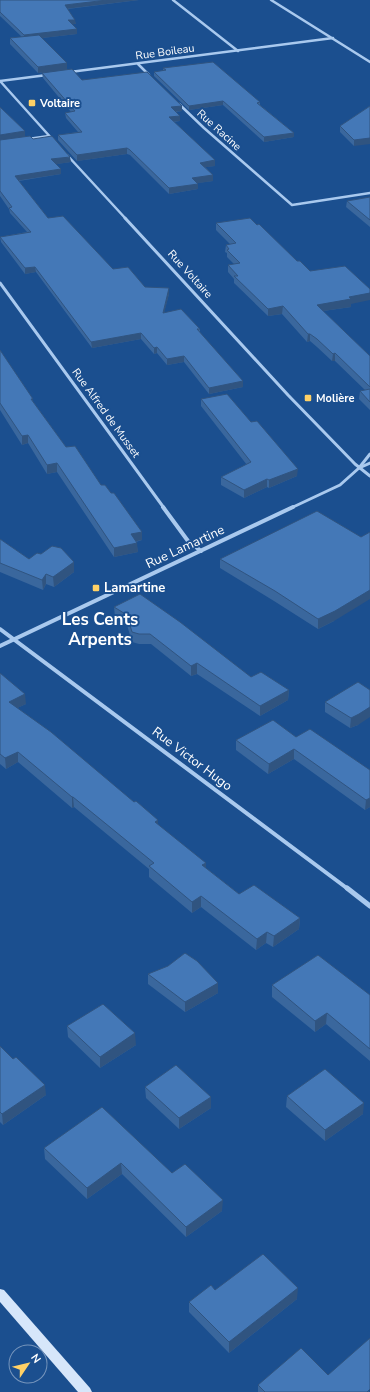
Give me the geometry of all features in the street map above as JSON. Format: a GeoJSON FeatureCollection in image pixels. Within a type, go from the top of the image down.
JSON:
{"type":"FeatureCollection","features":[{"type":"Feature","properties":{"kind":"main road"},"geometry":{"type":"LineString","coordinates":[[0,1294],[86,1392]]}},
{"type":"Feature","properties":{"kind":"street"},"geometry":{"type":"LineString","coordinates":[[174,0],[238,51]]}},
{"type":"Feature","properties":{"kind":"street"},"geometry":{"type":"LineString","coordinates":[[271,0],[370,62]]}},
{"type":"Feature","properties":{"kind":"street","name":"Rue Boileau"},"geometry":{"type":"LineString","coordinates":[[69,72],[333,38]]}},
{"type":"Feature","properties":{"kind":"street"},"geometry":{"type":"LineString","coordinates":[[138,64],[155,80]]}},
{"type":"Feature","properties":{"kind":"street"},"geometry":{"type":"LineString","coordinates":[[0,81],[54,74]]}},
{"type":"Feature","properties":{"kind":"street"},"geometry":{"type":"LineString","coordinates":[[0,81],[54,141]]}},
{"type":"Feature","properties":{"kind":"street","name":"Rue Racine"},"geometry":{"type":"LineString","coordinates":[[177,102],[204,128],[292,205],[370,194]]}},
{"type":"Feature","properties":{"kind":"street"},"geometry":{"type":"LineString","coordinates":[[21,140],[49,136]]}},
{"type":"Feature","properties":{"kind":"street","name":"Rue Voltaire"},"geometry":{"type":"LineString","coordinates":[[64,152],[288,395],[359,468],[370,476]]}},
{"type":"Feature","properties":{"kind":"street","name":"Rue Alfred de Musset"},"geometry":{"type":"LineString","coordinates":[[0,283],[188,541],[201,551]]}},
{"type":"Feature","properties":{"kind":"street","name":"Rue Lamartine"},"geometry":{"type":"LineString","coordinates":[[0,646],[340,484],[359,468],[370,454]]}},
{"type":"Feature","properties":{"kind":"street"},"geometry":{"type":"LineString","coordinates":[[359,468],[370,464]]}},
{"type":"Feature","properties":{"kind":"street","name":"Rue Victor Hugo"},"geometry":{"type":"LineString","coordinates":[[0,629],[370,906]]}},
{"type":"Feature","properties":{"kind":"building"},"geometry":{"type":"Polygon","coordinates":[[[0,0],[107,0],[65,5],[75,20],[68,20],[77,29],[24,35],[0,12],[0,0]]]}},
{"type":"Feature","properties":{"kind":"building"},"geometry":{"type":"Polygon","coordinates":[[[39,35],[67,63],[38,67],[10,38],[39,35]]]}},
{"type":"Feature","properties":{"kind":"building"},"geometry":{"type":"Polygon","coordinates":[[[213,62],[260,102],[257,103],[294,133],[264,137],[223,101],[189,106],[154,72],[166,70],[163,68],[213,62]]]}},
{"type":"Feature","properties":{"kind":"building"},"geometry":{"type":"Polygon","coordinates":[[[72,69],[82,80],[147,72],[182,106],[171,107],[180,116],[169,117],[215,160],[200,163],[213,175],[192,178],[198,184],[169,188],[127,148],[77,155],[58,135],[82,132],[65,113],[75,111],[42,73],[72,69]]]}},
{"type":"Feature","properties":{"kind":"building"},"geometry":{"type":"Polygon","coordinates":[[[370,106],[370,138],[354,140],[340,126],[370,106]]]}},
{"type":"Feature","properties":{"kind":"building"},"geometry":{"type":"Polygon","coordinates":[[[0,107],[25,131],[0,135],[0,107]]]}},
{"type":"Feature","properties":{"kind":"building"},"geometry":{"type":"Polygon","coordinates":[[[30,136],[33,139],[52,136],[70,157],[51,159],[61,169],[15,176],[48,218],[63,216],[113,269],[128,267],[145,287],[169,288],[163,313],[181,309],[200,329],[197,329],[243,381],[209,388],[184,356],[167,359],[157,347],[154,348],[141,333],[91,342],[35,267],[25,268],[0,237],[31,232],[9,208],[12,207],[0,191],[0,140],[30,136]]]}},
{"type":"Feature","properties":{"kind":"building"},"geometry":{"type":"Polygon","coordinates":[[[370,197],[370,220],[347,201],[370,197]]]}},
{"type":"Feature","properties":{"kind":"building"},"geometry":{"type":"Polygon","coordinates":[[[250,218],[257,225],[259,224],[297,261],[300,261],[310,271],[345,266],[370,289],[370,293],[349,297],[351,299],[317,305],[370,356],[370,387],[335,353],[333,354],[317,339],[308,334],[283,306],[268,309],[234,276],[238,276],[228,265],[240,263],[227,250],[229,249],[226,245],[236,243],[216,223],[250,218]]]}},
{"type":"Feature","properties":{"kind":"building"},"geometry":{"type":"Polygon","coordinates":[[[0,350],[33,399],[31,399],[66,447],[75,446],[101,485],[105,485],[111,493],[114,493],[142,532],[131,534],[137,543],[114,548],[57,463],[47,465],[28,435],[22,436],[0,403],[0,350]]]}},
{"type":"Feature","properties":{"kind":"building"},"geometry":{"type":"Polygon","coordinates":[[[370,389],[370,402],[360,391],[370,389]]]}},
{"type":"Feature","properties":{"kind":"building"},"geometry":{"type":"Polygon","coordinates":[[[227,394],[251,422],[257,421],[298,469],[269,480],[267,479],[244,490],[221,477],[251,462],[201,399],[227,394]]]}},
{"type":"Feature","properties":{"kind":"building"},"geometry":{"type":"Polygon","coordinates":[[[317,511],[361,537],[370,532],[370,590],[335,611],[318,619],[275,591],[220,559],[317,511]]]}},
{"type":"Feature","properties":{"kind":"building"},"geometry":{"type":"Polygon","coordinates":[[[0,539],[29,559],[37,553],[41,554],[52,546],[61,548],[74,562],[53,577],[46,574],[42,580],[0,563],[0,539]]]}},
{"type":"Feature","properties":{"kind":"building"},"geometry":{"type":"Polygon","coordinates":[[[140,594],[180,622],[251,677],[261,672],[289,690],[260,706],[197,663],[191,666],[150,634],[139,634],[132,632],[127,615],[114,607],[140,594]]]}},
{"type":"Feature","properties":{"kind":"building"},"geometry":{"type":"Polygon","coordinates":[[[0,673],[25,694],[9,702],[51,732],[134,802],[136,801],[158,820],[155,822],[206,863],[202,865],[239,894],[254,885],[300,918],[274,936],[267,932],[257,939],[201,896],[192,902],[149,866],[154,863],[18,752],[5,758],[0,754],[0,673]]]}},
{"type":"Feature","properties":{"kind":"building"},"geometry":{"type":"Polygon","coordinates":[[[358,682],[370,690],[370,707],[359,714],[351,718],[325,702],[358,682]]]}},
{"type":"Feature","properties":{"kind":"building"},"geometry":{"type":"Polygon","coordinates":[[[273,720],[296,737],[310,729],[370,770],[370,798],[366,800],[294,749],[269,764],[236,740],[273,720]]]}},
{"type":"Feature","properties":{"kind":"building"},"geometry":{"type":"Polygon","coordinates":[[[185,953],[197,961],[218,983],[185,1002],[148,974],[168,966],[185,953]]]}},
{"type":"Feature","properties":{"kind":"building"},"geometry":{"type":"Polygon","coordinates":[[[318,955],[370,995],[370,1049],[327,1013],[315,1021],[272,985],[318,955]]]}},
{"type":"Feature","properties":{"kind":"building"},"geometry":{"type":"Polygon","coordinates":[[[103,1004],[135,1033],[100,1057],[67,1026],[103,1004]]]}},
{"type":"Feature","properties":{"kind":"building"},"geometry":{"type":"Polygon","coordinates":[[[0,1046],[13,1059],[16,1057],[45,1085],[2,1114],[0,1112],[0,1046]]]}},
{"type":"Feature","properties":{"kind":"building"},"geometry":{"type":"Polygon","coordinates":[[[176,1065],[211,1097],[179,1118],[145,1087],[176,1065]]]}},
{"type":"Feature","properties":{"kind":"building"},"geometry":{"type":"Polygon","coordinates":[[[325,1069],[364,1103],[325,1130],[287,1096],[325,1069]]]}},
{"type":"Feature","properties":{"kind":"building"},"geometry":{"type":"Polygon","coordinates":[[[102,1107],[172,1173],[185,1164],[223,1200],[186,1227],[121,1163],[87,1188],[44,1148],[102,1107]]]}},
{"type":"Feature","properties":{"kind":"building"},"geometry":{"type":"Polygon","coordinates":[[[263,1254],[298,1288],[229,1342],[189,1302],[211,1285],[215,1290],[263,1254]]]}},
{"type":"Feature","properties":{"kind":"building"},"geometry":{"type":"Polygon","coordinates":[[[370,1338],[370,1389],[367,1392],[265,1392],[258,1385],[301,1348],[328,1375],[370,1338]]]}},
{"type":"Feature","properties":{"kind":"place","name":"Voltaire"},"geometry":{"type":"Point","coordinates":[32,103]}},
{"type":"Feature","properties":{"kind":"place","name":"Molière"},"geometry":{"type":"Point","coordinates":[308,398]}},
{"type":"Feature","properties":{"kind":"place","name":"Lamartine"},"geometry":{"type":"Point","coordinates":[96,588]}},
{"type":"Feature","properties":{"kind":"district","name":"Les Cents Arpents"},"geometry":{"type":"Point","coordinates":[100,629]}}]}
